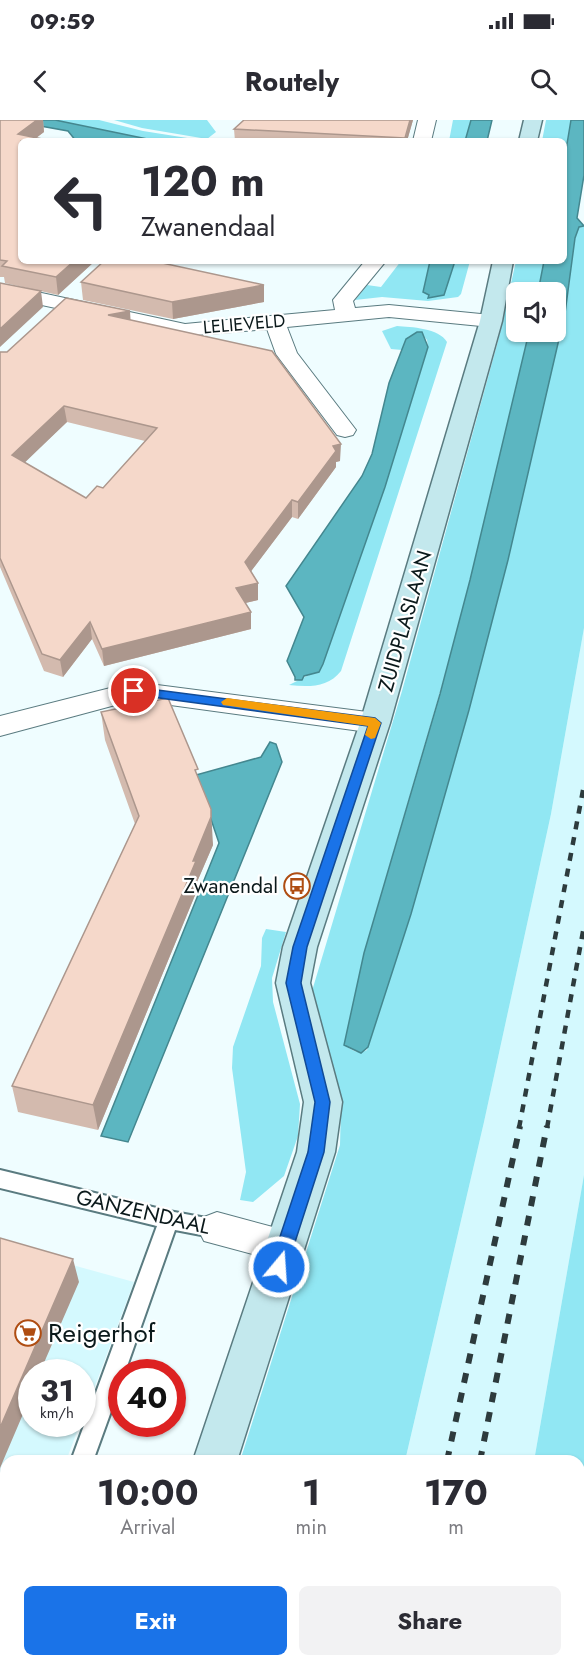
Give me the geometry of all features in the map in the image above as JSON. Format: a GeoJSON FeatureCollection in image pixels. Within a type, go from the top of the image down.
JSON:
{"type":"FeatureCollection","features":[{"type":"Feature","properties":{"kind":"street"},"geometry":{"type":"LineString","coordinates":[[423,138],[427,120]]}},
{"type":"Feature","properties":{"kind":"street"},"geometry":{"type":"LineString","coordinates":[[529,138],[533,120]]}},
{"type":"Feature","properties":{"kind":"street"},"geometry":{"type":"LineString","coordinates":[[346,313],[343,300],[373,264]]}},
{"type":"Feature","properties":{"kind":"street","name":"ZUIDPLASLAAN"},"geometry":{"type":"LineString","coordinates":[[217,1455],[316,1152],[322,1102],[293,983],[300,947],[375,723],[491,321],[502,264]]}},
{"type":"Feature","properties":{"kind":"street"},"geometry":{"type":"LineString","coordinates":[[47,318],[79,289]]}},
{"type":"Feature","properties":{"kind":"street","name":"LELIEVELD"},"geometry":{"type":"LineString","coordinates":[[0,290],[185,330],[389,310],[491,321]]}},
{"type":"Feature","properties":{"kind":"street"},"geometry":{"type":"LineString","coordinates":[[274,321],[287,354],[345,430]]}},
{"type":"Feature","properties":{"kind":"street"},"geometry":{"type":"LineString","coordinates":[[1,722],[134,691],[375,723]]}},
{"type":"Feature","properties":{"kind":"street","name":"GANZENDAAL"},"geometry":{"type":"LineString","coordinates":[[217,1229],[286,1246]]}},
{"type":"Feature","properties":{"kind":"lane","name":"GANZENDAAL"},"geometry":{"type":"LineString","coordinates":[[0,1179],[169,1220],[217,1229]]}},
{"type":"Feature","properties":{"kind":"lane"},"geometry":{"type":"LineString","coordinates":[[84,1455],[169,1220]]}},
{"type":"Feature","properties":{"kind":"shaded area"},"geometry":{"type":"Polygon","coordinates":[[[7,120],[55,120],[142,138],[74,138],[68,131],[7,120]]]}},
{"type":"Feature","properties":{"kind":"shaded area"},"geometry":{"type":"Polygon","coordinates":[[[55,120],[99,120],[143,131],[187,138],[142,138],[55,120]]]}},
{"type":"Feature","properties":{"kind":"shaded area"},"geometry":{"type":"Polygon","coordinates":[[[114,120],[207,120],[216,132],[208,138],[201,138],[142,128],[114,120]]]}},
{"type":"Feature","properties":{"kind":"shaded area"},"geometry":{"type":"Polygon","coordinates":[[[453,120],[471,120],[466,138],[450,138],[453,120]]]}},
{"type":"Feature","properties":{"kind":"shaded area"},"geometry":{"type":"Polygon","coordinates":[[[471,120],[492,120],[488,138],[466,138],[471,120]]]}},
{"type":"Feature","properties":{"kind":"shaded area"},"geometry":{"type":"Polygon","coordinates":[[[546,120],[571,120],[567,144],[567,138],[543,138],[546,120]]]}},
{"type":"Feature","properties":{"kind":"shaded area"},"geometry":{"type":"Polygon","coordinates":[[[571,120],[584,120],[584,175],[577,218],[584,226],[579,227],[575,238],[566,306],[566,282],[540,282],[543,264],[567,264],[567,144],[571,120]]]}},
{"type":"Feature","properties":{"kind":"shaded area"},"geometry":{"type":"Polygon","coordinates":[[[584,226],[584,628],[551,814],[484,1122],[406,1455],[242,1455],[340,1145],[341,1106],[312,991],[402,691],[506,305],[506,342],[527,342],[516,397],[449,661],[364,953],[344,1045],[358,1052],[367,1050],[411,914],[469,710],[509,554],[558,342],[566,342],[566,306],[575,238],[579,227],[584,226]]]}},
{"type":"Feature","properties":{"kind":"shaded area"},"geometry":{"type":"Polygon","coordinates":[[[399,264],[429,264],[423,292],[429,295],[429,298],[444,295],[454,264],[469,264],[461,294],[458,297],[428,301],[382,297],[355,300],[367,285],[381,287],[399,264]]]}},
{"type":"Feature","properties":{"kind":"shaded area"},"geometry":{"type":"Polygon","coordinates":[[[429,264],[454,264],[444,295],[428,298],[429,295],[423,292],[429,264]]]}},
{"type":"Feature","properties":{"kind":"shaded area"},"geometry":{"type":"Polygon","coordinates":[[[515,264],[544,264],[540,282],[511,282],[515,264]]]}},
{"type":"Feature","properties":{"kind":"shaded area"},"geometry":{"type":"Polygon","coordinates":[[[397,326],[431,331],[443,337],[447,342],[341,671],[330,681],[317,685],[289,685],[311,674],[323,664],[385,487],[428,347],[427,340],[422,334],[409,336],[402,350],[391,349],[382,331],[397,326]]]}},
{"type":"Feature","properties":{"kind":"shaded area"},"geometry":{"type":"Polygon","coordinates":[[[417,332],[422,332],[428,347],[385,487],[323,664],[319,672],[304,676],[302,680],[295,680],[287,661],[304,617],[286,586],[362,476],[372,454],[389,383],[406,339],[417,332]]]}},
{"type":"Feature","properties":{"kind":"shaded area"},"geometry":{"type":"Polygon","coordinates":[[[527,342],[558,342],[508,560],[469,710],[411,914],[368,1047],[361,1053],[344,1045],[364,953],[440,694],[470,580],[527,342]]]}},
{"type":"Feature","properties":{"kind":"shaded area"},"geometry":{"type":"Polygon","coordinates":[[[584,628],[584,1175],[535,1455],[406,1455],[484,1122],[551,814],[584,628]]]}},
{"type":"Feature","properties":{"kind":"shaded area"},"geometry":{"type":"Polygon","coordinates":[[[270,742],[276,744],[282,762],[128,1142],[101,1136],[219,843],[196,775],[261,757],[270,742]]]}},
{"type":"Feature","properties":{"kind":"shaded area"},"geometry":{"type":"Polygon","coordinates":[[[266,929],[286,932],[272,978],[273,1002],[300,1104],[298,1136],[284,1176],[253,1202],[240,1200],[246,1172],[232,1068],[233,1047],[261,966],[262,938],[266,929]]]}},
{"type":"Feature","properties":{"kind":"shaded area"},"geometry":{"type":"Polygon","coordinates":[[[584,1175],[584,1455],[535,1455],[584,1175]]]}},
{"type":"Feature","properties":{"kind":"shaded area"},"geometry":{"type":"Polygon","coordinates":[[[0,1245],[134,1282],[96,1383],[96,1359],[18,1359],[18,1437],[75,1437],[68,1455],[0,1455],[0,1245]]]}},
{"type":"Feature","properties":{"kind":"building"},"geometry":{"type":"Polygon","coordinates":[[[0,120],[37,120],[18,134],[37,138],[18,138],[18,264],[71,264],[56,277],[2,266],[7,261],[0,260],[0,120]]]}},
{"type":"Feature","properties":{"kind":"building"},"geometry":{"type":"Polygon","coordinates":[[[244,120],[410,120],[405,138],[234,129],[244,120]]]}},
{"type":"Feature","properties":{"kind":"building"},"geometry":{"type":"Polygon","coordinates":[[[101,264],[167,264],[264,285],[172,302],[81,282],[101,264]]]}},
{"type":"Feature","properties":{"kind":"building"},"geometry":{"type":"Polygon","coordinates":[[[0,283],[41,291],[0,329],[0,283]]]}},
{"type":"Feature","properties":{"kind":"building"},"geometry":{"type":"Polygon","coordinates":[[[66,298],[130,311],[108,315],[272,351],[341,444],[333,446],[336,451],[298,502],[292,500],[245,562],[258,583],[236,588],[251,612],[102,649],[90,622],[60,660],[42,654],[0,558],[0,352],[7,352],[66,298]],[[64,406],[12,455],[86,498],[97,486],[103,488],[157,428],[64,406]]]}},
{"type":"Feature","properties":{"kind":"building"},"geometry":{"type":"Polygon","coordinates":[[[168,698],[198,769],[195,770],[211,809],[211,817],[193,861],[196,861],[93,1105],[12,1086],[139,816],[101,712],[168,698]]]}},
{"type":"Feature","properties":{"kind":"building","name":"Reigerhof"},"geometry":{"type":"Polygon","coordinates":[[[0,1238],[73,1259],[30,1359],[18,1359],[18,1386],[0,1428],[0,1238]]]}},
{"type":"Feature","properties":{"kind":"railway"},"geometry":{"type":"LineString","coordinates":[[519,1128],[584,785]]}},
{"type":"Feature","properties":{"kind":"railway"},"geometry":{"type":"LineString","coordinates":[[547,1128],[584,926]]}},
{"type":"Feature","properties":{"kind":"railway"},"geometry":{"type":"LineString","coordinates":[[448,1455],[520,1126]]}},
{"type":"Feature","properties":{"kind":"railway"},"geometry":{"type":"LineString","coordinates":[[481,1455],[547,1126]]}},
{"type":"Feature","properties":{"kind":"slow traffic"},"geometry":{"type":"LineString","coordinates":[[227,702],[375,723],[371,735]]}},
{"type":"Feature","properties":{"kind":"place","name":"Zwanendal"},"geometry":{"type":"Point","coordinates":[297,886]}},
{"type":"Feature","properties":{"kind":"place","name":"Reigerhof"},"geometry":{"type":"Point","coordinates":[28,1333]}},
{"type":"Feature","properties":{"kind":"route"},"geometry":{"type":"LineString","coordinates":[[134,691],[321,714],[375,723],[300,947],[293,983],[322,1102],[316,1152],[279,1267]]}}]}
